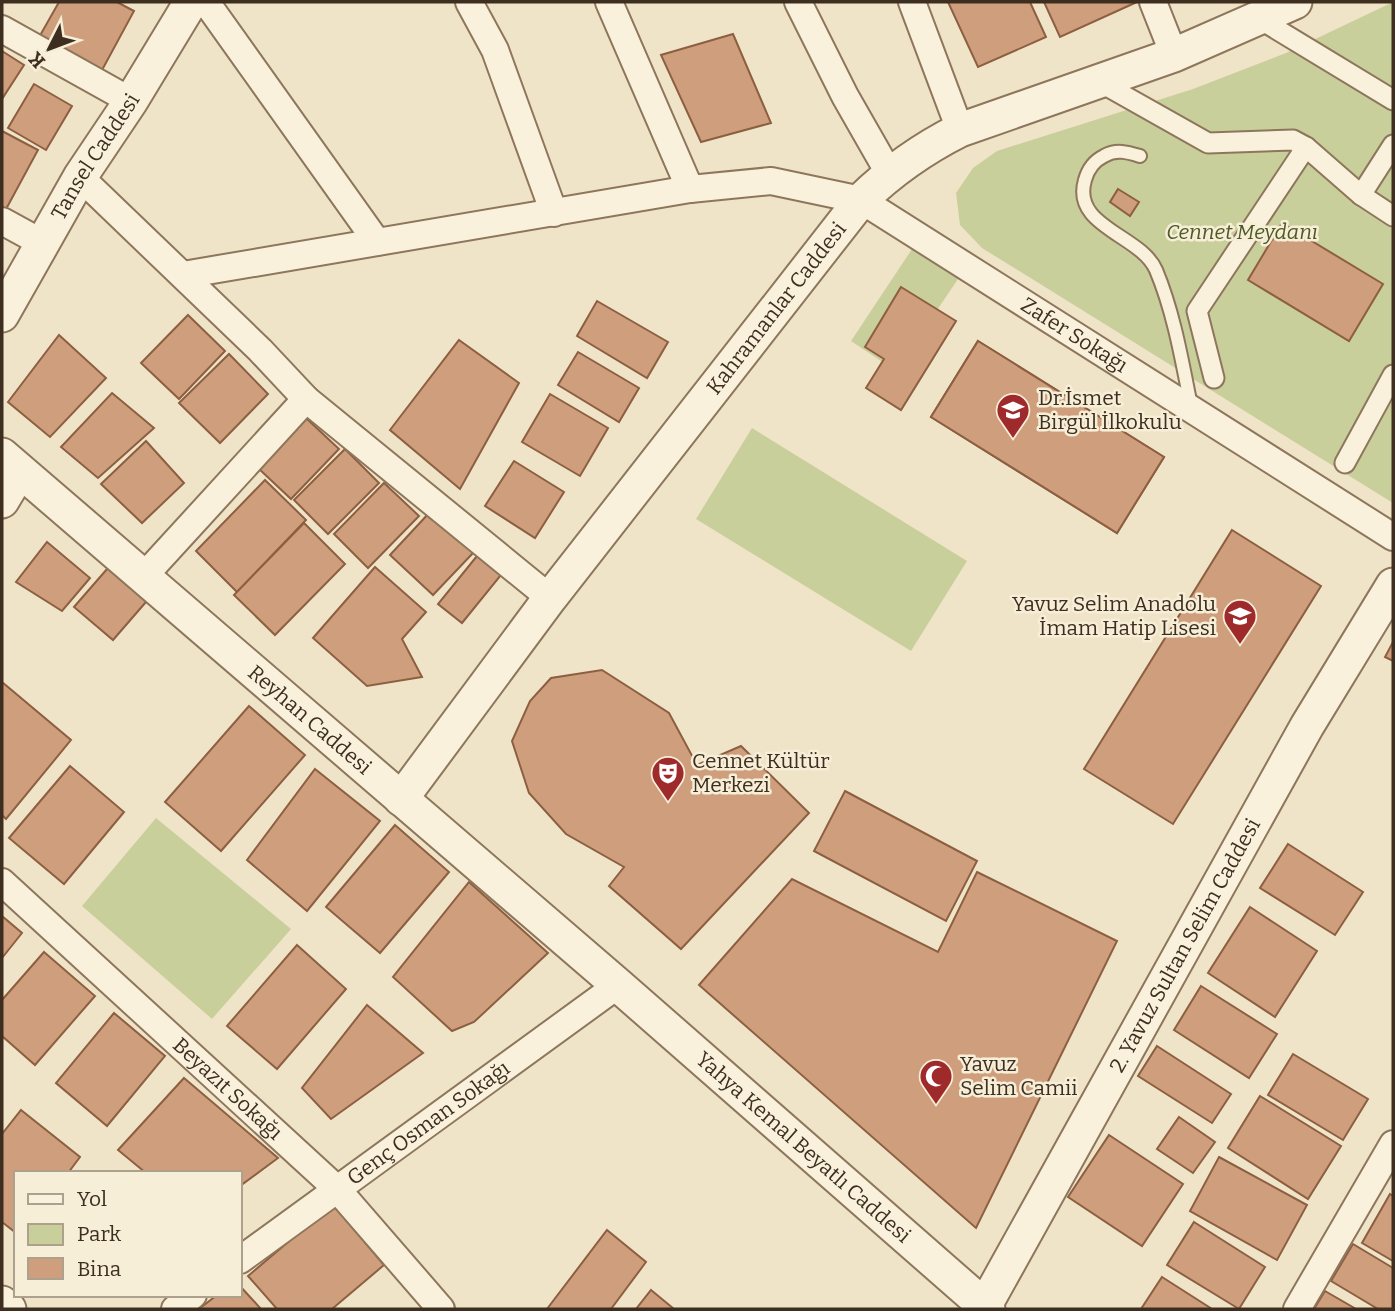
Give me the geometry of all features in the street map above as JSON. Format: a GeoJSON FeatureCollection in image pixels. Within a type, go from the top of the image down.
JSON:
{"type":"FeatureCollection","features":[{"type":"Feature","properties":{"kind":"street","name":"Tansel Caddesi"},"geometry":{"type":"LineString","coordinates":[[2,315],[80,177],[131,102],[191,2]]}},
{"type":"Feature","properties":{"kind":"street"},"geometry":{"type":"LineString","coordinates":[[206,2],[377,242]]}},
{"type":"Feature","properties":{"kind":"street"},"geometry":{"type":"LineString","coordinates":[[469,2],[495,50],[554,213]]}},
{"type":"Feature","properties":{"kind":"street"},"geometry":{"type":"LineString","coordinates":[[609,2],[690,189]]}},
{"type":"Feature","properties":{"kind":"street"},"geometry":{"type":"LineString","coordinates":[[798,2],[845,96],[889,173]]}},
{"type":"Feature","properties":{"kind":"street"},"geometry":{"type":"LineString","coordinates":[[912,2],[960,130]]}},
{"type":"Feature","properties":{"kind":"street"},"geometry":{"type":"LineString","coordinates":[[1153,2],[1174,55]]}},
{"type":"Feature","properties":{"kind":"street","name":"Kahramanlar Caddesi"},"geometry":{"type":"LineString","coordinates":[[401,799],[550,598],[861,200],[889,173],[929,145],[960,130],[1174,55],[1295,2]]}},
{"type":"Feature","properties":{"kind":"street"},"geometry":{"type":"LineString","coordinates":[[1258,18],[1393,100]]}},
{"type":"Feature","properties":{"kind":"street"},"geometry":{"type":"LineString","coordinates":[[2,29],[131,102]]}},
{"type":"Feature","properties":{"kind":"street"},"geometry":{"type":"LineString","coordinates":[[1098,81],[1208,143],[1293,140],[1306,147],[1361,195],[1393,216]]}},
{"type":"Feature","properties":{"kind":"street"},"geometry":{"type":"LineString","coordinates":[[1361,195],[1393,145]]}},
{"type":"Feature","properties":{"kind":"street"},"geometry":{"type":"LineString","coordinates":[[1214,378],[1197,311],[1306,147]]}},
{"type":"Feature","properties":{"kind":"street"},"geometry":{"type":"LineString","coordinates":[[80,177],[183,275],[306,399],[550,598]]}},
{"type":"Feature","properties":{"kind":"street"},"geometry":{"type":"LineString","coordinates":[[183,275],[690,189],[771,181],[861,200]]}},
{"type":"Feature","properties":{"kind":"street","name":"Zafer Sokağı"},"geometry":{"type":"LineString","coordinates":[[861,200],[1393,537]]}},
{"type":"Feature","properties":{"kind":"street"},"geometry":{"type":"LineString","coordinates":[[2,220],[44,244]]}},
{"type":"Feature","properties":{"kind":"street"},"geometry":{"type":"LineString","coordinates":[[1345,463],[1393,375]]}},
{"type":"Feature","properties":{"kind":"street"},"geometry":{"type":"LineString","coordinates":[[144,576],[306,399]]}},
{"type":"Feature","properties":{"kind":"street"},"geometry":{"type":"LineString","coordinates":[[2,501],[11,463]]}},
{"type":"Feature","properties":{"kind":"street","name":"Reyhan Caddesi"},"geometry":{"type":"LineString","coordinates":[[11,463],[618,985]]}},
{"type":"Feature","properties":{"kind":"street","name":"2. Yavuz Sultan Selim Caddesi"},"geometry":{"type":"LineString","coordinates":[[985,1308],[1307,726],[1393,585]]}},
{"type":"Feature","properties":{"kind":"street","name":"Beyazıt Sokağı"},"geometry":{"type":"LineString","coordinates":[[2,882],[337,1189],[440,1309]]}},
{"type":"Feature","properties":{"kind":"street","name":"Yahya Kemal Beyatlı Caddesi"},"geometry":{"type":"LineString","coordinates":[[618,985],[985,1308]]}},
{"type":"Feature","properties":{"kind":"street","name":"Genç Osman Sokağı"},"geometry":{"type":"LineString","coordinates":[[242,1259],[618,985]]}},
{"type":"Feature","properties":{"kind":"street"},"geometry":{"type":"LineString","coordinates":[[1297,1309],[1393,1144]]}},
{"type":"Feature","properties":{"kind":"street"},"geometry":{"type":"LineString","coordinates":[[175,1309],[190,1297]]}},
{"type":"Feature","properties":{"kind":"street"},"geometry":{"type":"LineString","coordinates":[[2,1303],[9,1309]]}},
{"type":"Feature","properties":{"kind":"lane"},"geometry":{"type":"LineString","coordinates":[[1140,156],[1125,151],[1110,152],[1097,160],[1087,172],[1083,187],[1084,202],[1102,224],[1148,255],[1156,271],[1180,352],[1192,410]]}},
{"type":"Feature","properties":{"kind":"green space","name":"Cennet Meydanı"},"geometry":{"type":"Polygon","coordinates":[[[1393,2],[1393,503],[982,248],[960,225],[956,193],[973,168],[997,151],[1193,89],[1286,53],[1393,2]]]}},
{"type":"Feature","properties":{"kind":"green space"},"geometry":{"type":"Polygon","coordinates":[[[912,249],[958,279],[896,371],[851,341],[912,249]]]}},
{"type":"Feature","properties":{"kind":"green space"},"geometry":{"type":"Polygon","coordinates":[[[752,428],[967,561],[911,651],[696,519],[752,428]]]}},
{"type":"Feature","properties":{"kind":"green space"},"geometry":{"type":"Polygon","coordinates":[[[156,818],[291,929],[212,1019],[82,906],[156,818]]]}},
{"type":"Feature","properties":{"kind":"building"},"geometry":{"type":"Polygon","coordinates":[[[59,2],[117,2],[134,11],[101,72],[38,39],[59,2]]]}},
{"type":"Feature","properties":{"kind":"building"},"geometry":{"type":"Polygon","coordinates":[[[948,2],[1030,2],[1046,37],[978,67],[948,2]]]}},
{"type":"Feature","properties":{"kind":"building"},"geometry":{"type":"Polygon","coordinates":[[[1044,2],[1137,2],[1060,37],[1044,2]]]}},
{"type":"Feature","properties":{"kind":"building"},"geometry":{"type":"Polygon","coordinates":[[[733,34],[771,123],[701,142],[661,55],[733,34]]]}},
{"type":"Feature","properties":{"kind":"building"},"geometry":{"type":"Polygon","coordinates":[[[2,51],[24,65],[2,99],[2,51]]]}},
{"type":"Feature","properties":{"kind":"building"},"geometry":{"type":"Polygon","coordinates":[[[34,84],[72,106],[46,150],[8,128],[34,84]]]}},
{"type":"Feature","properties":{"kind":"building"},"geometry":{"type":"Polygon","coordinates":[[[2,131],[38,150],[5,211],[2,210],[2,131]]]}},
{"type":"Feature","properties":{"kind":"building"},"geometry":{"type":"Polygon","coordinates":[[[1118,189],[1139,202],[1130,216],[1110,202],[1118,189]]]}},
{"type":"Feature","properties":{"kind":"building"},"geometry":{"type":"Polygon","coordinates":[[[1282,223],[1383,284],[1349,341],[1248,280],[1282,223]]]}},
{"type":"Feature","properties":{"kind":"building"},"geometry":{"type":"Polygon","coordinates":[[[901,287],[956,321],[901,410],[866,388],[884,359],[865,347],[901,287]]]}},
{"type":"Feature","properties":{"kind":"building"},"geometry":{"type":"Polygon","coordinates":[[[597,301],[668,342],[647,378],[577,336],[597,301]]]}},
{"type":"Feature","properties":{"kind":"building"},"geometry":{"type":"Polygon","coordinates":[[[188,315],[225,351],[179,399],[141,363],[188,315]]]}},
{"type":"Feature","properties":{"kind":"building"},"geometry":{"type":"Polygon","coordinates":[[[59,335],[106,378],[50,437],[8,402],[59,335]]]}},
{"type":"Feature","properties":{"kind":"building"},"geometry":{"type":"Polygon","coordinates":[[[459,340],[519,383],[460,489],[390,430],[459,340]]]}},
{"type":"Feature","properties":{"kind":"building"},"geometry":{"type":"Polygon","coordinates":[[[978,341],[1164,457],[1117,533],[931,417],[978,341]]]}},
{"type":"Feature","properties":{"kind":"building"},"geometry":{"type":"Polygon","coordinates":[[[978,341],[1164,457],[1117,533],[931,417],[978,341]]]}},
{"type":"Feature","properties":{"kind":"building"},"geometry":{"type":"Polygon","coordinates":[[[578,352],[639,388],[619,422],[558,385],[578,352]]]}},
{"type":"Feature","properties":{"kind":"building"},"geometry":{"type":"Polygon","coordinates":[[[229,354],[268,394],[220,443],[179,403],[229,354]]]}},
{"type":"Feature","properties":{"kind":"building"},"geometry":{"type":"Polygon","coordinates":[[[112,393],[154,428],[98,478],[61,447],[112,393]]]}},
{"type":"Feature","properties":{"kind":"building"},"geometry":{"type":"Polygon","coordinates":[[[550,394],[608,428],[580,476],[522,442],[550,394]]]}},
{"type":"Feature","properties":{"kind":"building"},"geometry":{"type":"Polygon","coordinates":[[[306,418],[339,449],[291,499],[258,468],[306,418]]]}},
{"type":"Feature","properties":{"kind":"building"},"geometry":{"type":"Polygon","coordinates":[[[146,441],[184,483],[142,523],[101,484],[146,441]]]}},
{"type":"Feature","properties":{"kind":"building"},"geometry":{"type":"Polygon","coordinates":[[[345,449],[379,483],[328,534],[294,500],[345,449]]]}},
{"type":"Feature","properties":{"kind":"building"},"geometry":{"type":"Polygon","coordinates":[[[514,461],[564,492],[535,538],[485,506],[514,461]]]}},
{"type":"Feature","properties":{"kind":"building"},"geometry":{"type":"Polygon","coordinates":[[[265,480],[306,520],[237,592],[196,551],[265,480]]]}},
{"type":"Feature","properties":{"kind":"building"},"geometry":{"type":"Polygon","coordinates":[[[384,483],[419,516],[368,568],[334,534],[384,483]]]}},
{"type":"Feature","properties":{"kind":"building"},"geometry":{"type":"Polygon","coordinates":[[[430,512],[474,552],[433,595],[390,555],[430,512]]]}},
{"type":"Feature","properties":{"kind":"building"},"geometry":{"type":"Polygon","coordinates":[[[304,523],[345,564],[275,635],[234,595],[304,523]]]}},
{"type":"Feature","properties":{"kind":"building"},"geometry":{"type":"Polygon","coordinates":[[[1232,530],[1321,586],[1173,824],[1084,769],[1232,530]]]}},
{"type":"Feature","properties":{"kind":"building"},"geometry":{"type":"Polygon","coordinates":[[[47,542],[90,578],[62,611],[16,582],[47,542]]]}},
{"type":"Feature","properties":{"kind":"building"},"geometry":{"type":"Polygon","coordinates":[[[477,556],[501,575],[462,623],[438,604],[477,556]]]}},
{"type":"Feature","properties":{"kind":"building"},"geometry":{"type":"Polygon","coordinates":[[[114,561],[152,595],[113,640],[74,607],[114,561]]]}},
{"type":"Feature","properties":{"kind":"building"},"geometry":{"type":"Polygon","coordinates":[[[375,567],[426,612],[402,639],[422,677],[367,686],[313,638],[375,567]]]}},
{"type":"Feature","properties":{"kind":"building"},"geometry":{"type":"Polygon","coordinates":[[[1393,642],[1393,661],[1385,657],[1393,642]]]}},
{"type":"Feature","properties":{"kind":"building","name":"Cennet Kültür Merkezi"},"geometry":{"type":"Polygon","coordinates":[[[602,670],[669,713],[697,765],[741,746],[809,813],[681,949],[609,886],[624,867],[566,834],[529,793],[512,741],[530,701],[551,678],[602,670]]]}},
{"type":"Feature","properties":{"kind":"building"},"geometry":{"type":"Polygon","coordinates":[[[2,682],[71,740],[6,819],[2,815],[2,682]]]}},
{"type":"Feature","properties":{"kind":"building"},"geometry":{"type":"Polygon","coordinates":[[[249,706],[305,755],[221,851],[165,802],[249,706]]]}},
{"type":"Feature","properties":{"kind":"building"},"geometry":{"type":"Polygon","coordinates":[[[70,766],[124,812],[64,884],[9,838],[70,766]]]}},
{"type":"Feature","properties":{"kind":"building"},"geometry":{"type":"Polygon","coordinates":[[[315,769],[380,821],[307,911],[247,860],[315,769]]]}},
{"type":"Feature","properties":{"kind":"building"},"geometry":{"type":"Polygon","coordinates":[[[845,791],[977,861],[946,921],[814,851],[845,791]]]}},
{"type":"Feature","properties":{"kind":"building"},"geometry":{"type":"Polygon","coordinates":[[[395,825],[449,872],[380,953],[326,907],[395,825]]]}},
{"type":"Feature","properties":{"kind":"building"},"geometry":{"type":"Polygon","coordinates":[[[1288,844],[1363,892],[1335,935],[1260,888],[1288,844]]]}},
{"type":"Feature","properties":{"kind":"building","name":"Yavuz Selim Camii"},"geometry":{"type":"Polygon","coordinates":[[[977,872],[1117,941],[976,1228],[699,985],[792,879],[938,952],[977,872]]]}},
{"type":"Feature","properties":{"kind":"building"},"geometry":{"type":"Polygon","coordinates":[[[469,882],[548,953],[474,1022],[452,1031],[393,977],[469,882]]]}},
{"type":"Feature","properties":{"kind":"building"},"geometry":{"type":"Polygon","coordinates":[[[1250,907],[1317,951],[1275,1017],[1208,973],[1250,907]]]}},
{"type":"Feature","properties":{"kind":"building"},"geometry":{"type":"Polygon","coordinates":[[[2,916],[22,933],[2,958],[2,916]]]}},
{"type":"Feature","properties":{"kind":"building"},"geometry":{"type":"Polygon","coordinates":[[[297,945],[346,989],[277,1069],[227,1026],[297,945]]]}},
{"type":"Feature","properties":{"kind":"building"},"geometry":{"type":"Polygon","coordinates":[[[44,952],[95,996],[35,1065],[2,1036],[2,1000],[44,952]]]}},
{"type":"Feature","properties":{"kind":"building"},"geometry":{"type":"Polygon","coordinates":[[[1201,986],[1277,1034],[1249,1078],[1174,1030],[1201,986]]]}},
{"type":"Feature","properties":{"kind":"building"},"geometry":{"type":"Polygon","coordinates":[[[367,1005],[423,1053],[331,1119],[302,1088],[367,1005]]]}},
{"type":"Feature","properties":{"kind":"building"},"geometry":{"type":"Polygon","coordinates":[[[114,1013],[165,1056],[107,1126],[56,1083],[114,1013]]]}},
{"type":"Feature","properties":{"kind":"building"},"geometry":{"type":"Polygon","coordinates":[[[1157,1046],[1231,1094],[1212,1123],[1138,1076],[1157,1046]]]}},
{"type":"Feature","properties":{"kind":"building"},"geometry":{"type":"Polygon","coordinates":[[[1293,1054],[1368,1099],[1343,1140],[1268,1095],[1293,1054]]]}},
{"type":"Feature","properties":{"kind":"building"},"geometry":{"type":"Polygon","coordinates":[[[184,1078],[278,1158],[242,1185],[242,1171],[144,1171],[118,1150],[184,1078]]]}},
{"type":"Feature","properties":{"kind":"building"},"geometry":{"type":"Polygon","coordinates":[[[1260,1096],[1341,1146],[1308,1199],[1228,1148],[1260,1096]]]}},
{"type":"Feature","properties":{"kind":"building"},"geometry":{"type":"Polygon","coordinates":[[[21,1110],[80,1157],[70,1171],[14,1171],[14,1231],[2,1222],[2,1134],[21,1110]]]}},
{"type":"Feature","properties":{"kind":"building"},"geometry":{"type":"Polygon","coordinates":[[[1179,1117],[1215,1142],[1193,1173],[1157,1149],[1179,1117]]]}},
{"type":"Feature","properties":{"kind":"building"},"geometry":{"type":"Polygon","coordinates":[[[1109,1135],[1183,1184],[1142,1246],[1068,1197],[1109,1135]]]}},
{"type":"Feature","properties":{"kind":"building"},"geometry":{"type":"Polygon","coordinates":[[[1219,1157],[1307,1205],[1277,1260],[1190,1211],[1219,1157]]]}},
{"type":"Feature","properties":{"kind":"building"},"geometry":{"type":"Polygon","coordinates":[[[1390,1194],[1393,1196],[1393,1261],[1362,1243],[1390,1194]]]}},
{"type":"Feature","properties":{"kind":"building"},"geometry":{"type":"Polygon","coordinates":[[[333,1204],[384,1265],[332,1309],[277,1309],[248,1276],[333,1204]]]}},
{"type":"Feature","properties":{"kind":"building"},"geometry":{"type":"Polygon","coordinates":[[[1194,1222],[1265,1267],[1239,1309],[1167,1265],[1194,1222]]]}},
{"type":"Feature","properties":{"kind":"building"},"geometry":{"type":"Polygon","coordinates":[[[607,1230],[646,1262],[611,1309],[547,1309],[607,1230]]]}},
{"type":"Feature","properties":{"kind":"building"},"geometry":{"type":"Polygon","coordinates":[[[1353,1244],[1393,1268],[1393,1309],[1378,1309],[1331,1281],[1353,1244]]]}},
{"type":"Feature","properties":{"kind":"building"},"geometry":{"type":"Polygon","coordinates":[[[1162,1277],[1212,1309],[1141,1309],[1162,1277]]]}},
{"type":"Feature","properties":{"kind":"building"},"geometry":{"type":"Polygon","coordinates":[[[242,1288],[261,1309],[199,1309],[214,1297],[242,1297],[242,1288]]]}},
{"type":"Feature","properties":{"kind":"building"},"geometry":{"type":"Polygon","coordinates":[[[651,1290],[674,1309],[636,1309],[651,1290]]]}},
{"type":"Feature","properties":{"kind":"building"},"geometry":{"type":"Polygon","coordinates":[[[1325,1291],[1356,1309],[1314,1309],[1325,1291]]]}},
{"type":"Feature","properties":{"kind":"place","name":"Dr.İsmet Birgül İlkokulu"},"geometry":{"type":"Point","coordinates":[1013,440]}},
{"type":"Feature","properties":{"kind":"place","name":"Yavuz Selim Anadolu İmam Hatip Lisesi"},"geometry":{"type":"Point","coordinates":[1240,646]}},
{"type":"Feature","properties":{"kind":"place","name":"Cennet Kültür Merkezi"},"geometry":{"type":"Point","coordinates":[668,803]}},
{"type":"Feature","properties":{"kind":"place","name":"Yavuz Selim Camii"},"geometry":{"type":"Point","coordinates":[936,1106]}}]}
